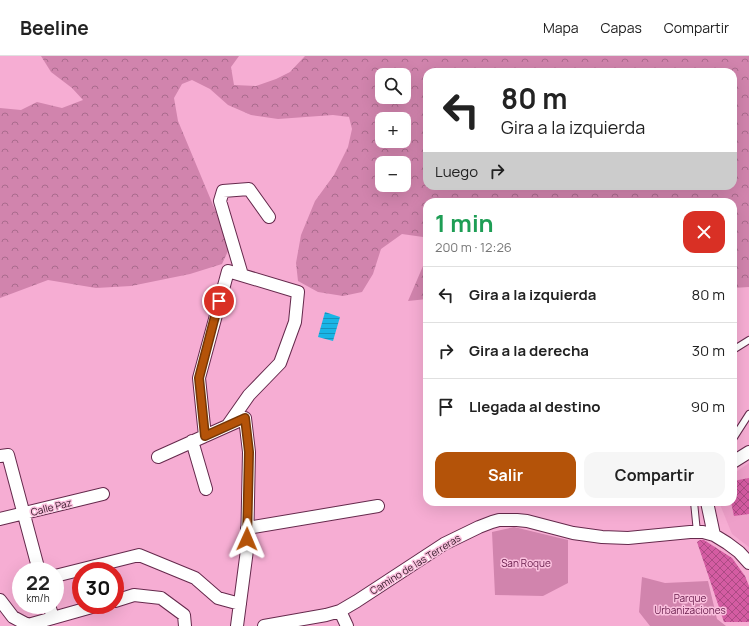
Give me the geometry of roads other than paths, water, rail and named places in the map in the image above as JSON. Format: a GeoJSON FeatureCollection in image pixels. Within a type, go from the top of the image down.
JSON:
{"type":"FeatureCollection","features":[{"type":"Feature","properties":{"kind":"street"},"geometry":{"type":"LineString","coordinates":[[242,275],[220,201],[223,191],[249,189],[269,217]]}},
{"type":"Feature","properties":{"kind":"street"},"geometry":{"type":"LineString","coordinates":[[205,436],[199,378],[228,271],[298,292],[295,322],[280,363],[249,395],[228,425]]}},
{"type":"Feature","properties":{"kind":"street"},"geometry":{"type":"LineString","coordinates":[[158,457],[245,418],[249,452],[247,550],[237,626]]}},
{"type":"Feature","properties":{"kind":"street"},"geometry":{"type":"LineString","coordinates":[[192,441],[206,489]]}},
{"type":"Feature","properties":{"kind":"street"},"geometry":{"type":"LineString","coordinates":[[737,460],[749,452]]}},
{"type":"Feature","properties":{"kind":"street"},"geometry":{"type":"LineString","coordinates":[[4,456],[24,514],[37,562]]}},
{"type":"Feature","properties":{"kind":"street","name":"Calle Paz"},"geometry":{"type":"LineString","coordinates":[[0,519],[103,494]]}},
{"type":"Feature","properties":{"kind":"street"},"geometry":{"type":"LineString","coordinates":[[247,528],[378,506]]}},
{"type":"Feature","properties":{"kind":"street"},"geometry":{"type":"LineString","coordinates":[[708,506],[714,535]]}},
{"type":"Feature","properties":{"kind":"street","name":"Camino de las Terreras"},"geometry":{"type":"LineString","coordinates":[[264,626],[280,625],[340,611],[444,544],[492,522],[508,520],[527,521],[573,533],[602,537],[628,538],[703,532],[714,535],[739,552],[749,563]]}},
{"type":"Feature","properties":{"kind":"street"},"geometry":{"type":"LineString","coordinates":[[64,574],[139,555],[195,578],[218,598],[240,604]]}},
{"type":"Feature","properties":{"kind":"street"},"geometry":{"type":"LineString","coordinates":[[124,598],[134,595],[161,598],[184,615],[185,626]]}},
{"type":"Feature","properties":{"kind":"street"},"geometry":{"type":"LineString","coordinates":[[0,600],[13,616],[28,625],[72,613]]}},
{"type":"Feature","properties":{"kind":"street"},"geometry":{"type":"LineString","coordinates":[[340,611],[347,626]]}},
{"type":"Feature","properties":{"kind":"street"},"geometry":{"type":"LineString","coordinates":[[52,614],[53,618]]}},
{"type":"Feature","properties":{"kind":"lane"},"geometry":{"type":"LineString","coordinates":[[737,348],[749,340]]}},
{"type":"Feature","properties":{"kind":"lane"},"geometry":{"type":"LineString","coordinates":[[737,433],[749,414]]}},
{"type":"Feature","properties":{"kind":"lane"},"geometry":{"type":"LineString","coordinates":[[694,506],[697,532]]}},
{"type":"Feature","properties":{"kind":"water"},"geometry":{"type":"Polygon","coordinates":[[[325,312],[340,317],[333,341],[318,337],[325,312]]]}},
{"type":"Feature","properties":{"kind":"park label","name":"San Roque"},"geometry":{"type":"Point","coordinates":[526,563]}},
{"type":"Feature","properties":{"kind":"park label","name":"Parque Urbanizaciones"},"geometry":{"type":"Point","coordinates":[690,604]}}]}
